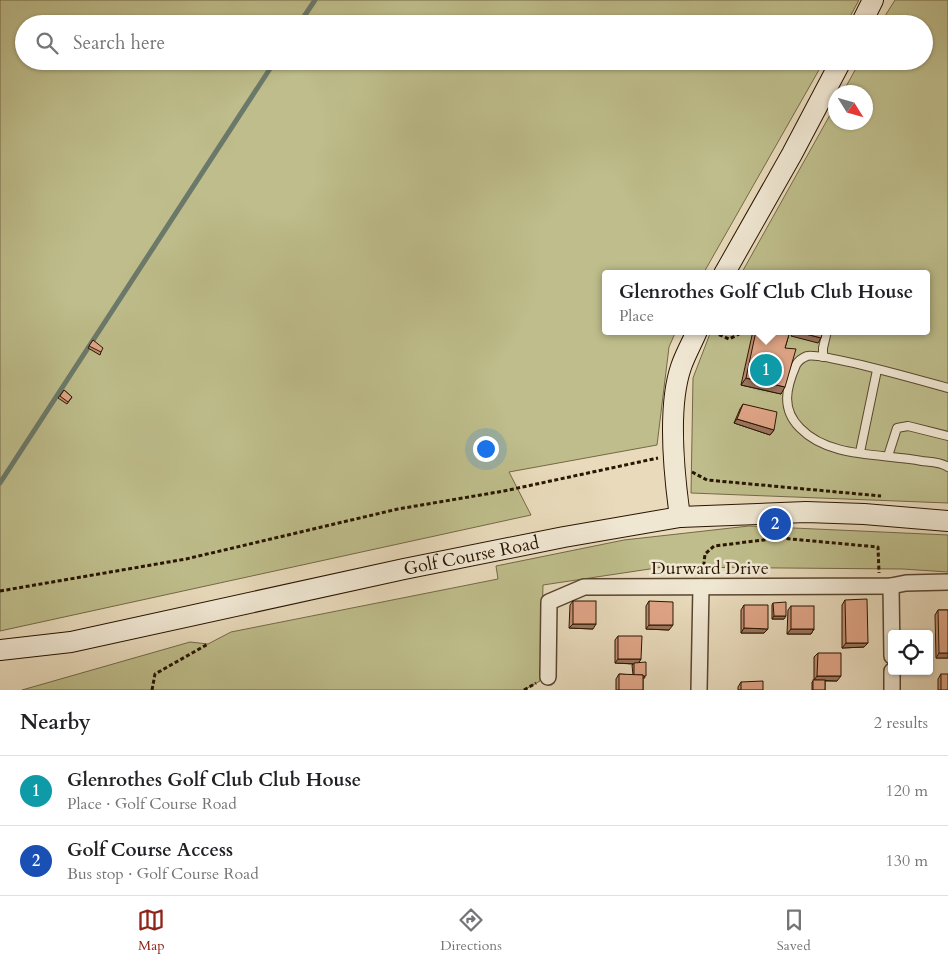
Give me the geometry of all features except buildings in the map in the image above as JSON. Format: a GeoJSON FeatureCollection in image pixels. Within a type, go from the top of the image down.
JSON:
{"type":"FeatureCollection","features":[{"type":"Feature","properties":{"kind":"street"},"geometry":{"type":"LineString","coordinates":[[865,15],[873,0]]}},
{"type":"Feature","properties":{"kind":"street"},"geometry":{"type":"LineString","coordinates":[[726,270],[792,154],[836,70]]}},
{"type":"Feature","properties":{"kind":"street"},"geometry":{"type":"LineString","coordinates":[[680,517],[674,457],[675,402],[681,368],[695,335]]}},
{"type":"Feature","properties":{"kind":"street","name":"Golf Course Road"},"geometry":{"type":"LineString","coordinates":[[0,650],[72,642],[564,536],[680,517],[779,512],[864,514],[948,521]]}},
{"type":"Feature","properties":{"kind":"street","name":"Durward Drive"},"geometry":{"type":"LineString","coordinates":[[548,676],[549,602],[584,587],[886,586],[906,583],[948,582]]}},
{"type":"Feature","properties":{"kind":"street"},"geometry":{"type":"LineString","coordinates":[[886,586],[890,630]]}},
{"type":"Feature","properties":{"kind":"street"},"geometry":{"type":"LineString","coordinates":[[699,690],[701,588]]}},
{"type":"Feature","properties":{"kind":"street"},"geometry":{"type":"LineString","coordinates":[[892,675],[892,690]]}},
{"type":"Feature","properties":{"kind":"lane"},"geometry":{"type":"LineString","coordinates":[[823,357],[826,335]]}},
{"type":"Feature","properties":{"kind":"lane"},"geometry":{"type":"LineString","coordinates":[[948,388],[823,357],[808,356],[798,361],[788,383],[786,405],[794,422],[808,437],[825,446],[948,467]]}},
{"type":"Feature","properties":{"kind":"lane"},"geometry":{"type":"LineString","coordinates":[[860,452],[877,370]]}},
{"type":"Feature","properties":{"kind":"lane"},"geometry":{"type":"LineString","coordinates":[[888,456],[897,428],[908,426],[948,436]]}},
{"type":"Feature","properties":{"kind":"path"},"geometry":{"type":"LineString","coordinates":[[720,335],[729,339],[737,335]]}},
{"type":"Feature","properties":{"kind":"path"},"geometry":{"type":"LineString","coordinates":[[0,591],[186,559],[398,509],[578,476],[652,459],[687,458],[693,473],[706,480],[891,497]]}},
{"type":"Feature","properties":{"kind":"path"},"geometry":{"type":"LineString","coordinates":[[779,512],[780,538]]}},
{"type":"Feature","properties":{"kind":"path"},"geometry":{"type":"LineString","coordinates":[[701,588],[705,554],[714,546],[780,538],[878,547],[886,586]]}},
{"type":"Feature","properties":{"kind":"path"},"geometry":{"type":"LineString","coordinates":[[152,690],[155,674],[208,644]]}},
{"type":"Feature","properties":{"kind":"shaded area"},"geometry":{"type":"Polygon","coordinates":[[[0,0],[859,0],[851,15],[15,15],[15,70],[819,70],[705,270],[602,270],[602,335],[674,335],[669,347],[657,445],[509,472],[531,515],[0,631],[0,0]]]}},
{"type":"Feature","properties":{"kind":"shaded area"},"geometry":{"type":"Polygon","coordinates":[[[895,0],[948,0],[948,503],[691,493],[693,378],[709,335],[930,335],[930,270],[743,270],[828,119],[828,130],[873,130],[873,85],[847,85],[855,70],[933,70],[933,15],[886,15],[895,0]]]}},
{"type":"Feature","properties":{"kind":"shaded area"},"geometry":{"type":"Polygon","coordinates":[[[749,526],[948,535],[948,572],[903,569],[663,567],[543,585],[540,681],[524,690],[22,690],[190,642],[208,644],[231,632],[498,579],[496,566],[624,540],[749,526]]]}},
{"type":"Feature","properties":{"kind":"waterway"},"geometry":{"type":"LineString","coordinates":[[305,15],[315,0]]}},
{"type":"Feature","properties":{"kind":"waterway"},"geometry":{"type":"LineString","coordinates":[[0,483],[269,70]]}},
{"type":"Feature","properties":{"kind":"place","name":"Glenrothes Golf Club Club House"},"geometry":{"type":"Point","coordinates":[766,370]}},
{"type":"Feature","properties":{"kind":"place","name":"Golf Course Access"},"geometry":{"type":"Point","coordinates":[775,524]}}]}
